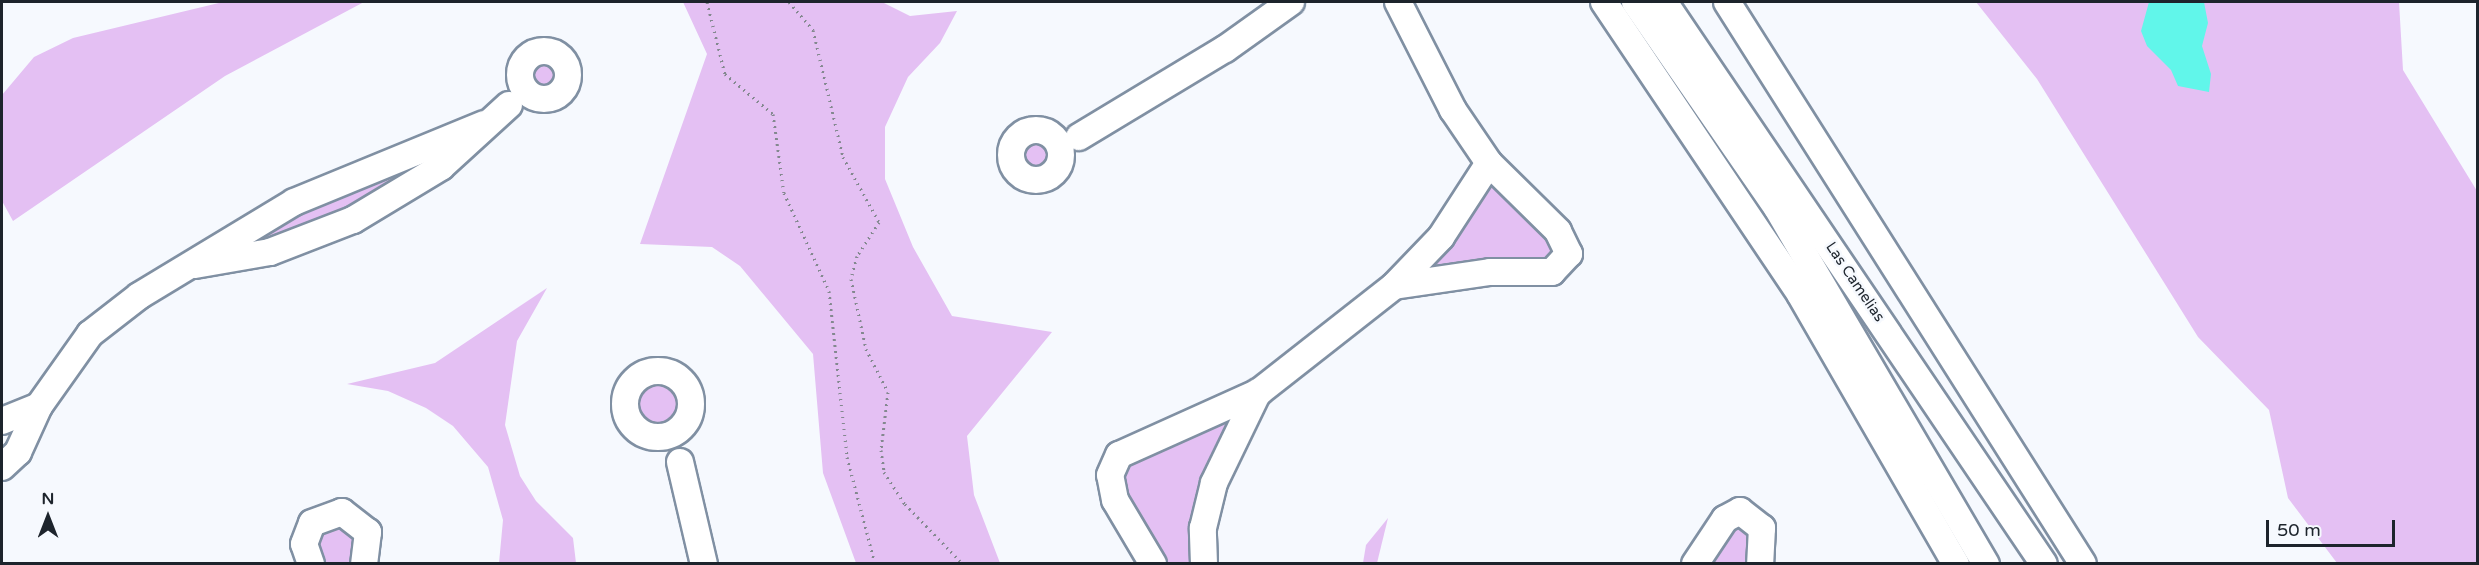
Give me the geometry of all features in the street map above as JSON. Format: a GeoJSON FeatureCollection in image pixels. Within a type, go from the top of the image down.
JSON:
{"type":"FeatureCollection","features":[{"type":"Feature","properties":{"kind":"street"},"geometry":{"type":"LineString","coordinates":[[1079,137],[1026,133],[1014,144],[1012,161],[1021,175],[1037,180],[1052,174],[1079,137],[1225,49],[1292,2]]}},
{"type":"Feature","properties":{"kind":"street"},"geometry":{"type":"LineString","coordinates":[[1394,286],[1490,272],[1552,272],[1568,259],[1569,249],[1558,231],[1489,163],[1435,81],[1398,2]]}},
{"type":"Feature","properties":{"kind":"street"},"geometry":{"type":"LineString","coordinates":[[1604,2],[1800,294],[1956,564]]}},
{"type":"Feature","properties":{"kind":"street"},"geometry":{"type":"LineString","coordinates":[[1635,2],[1777,208],[1986,564]]}},
{"type":"Feature","properties":{"kind":"street","name":"Las Camelias"},"geometry":{"type":"LineString","coordinates":[[1664,2],[2044,564]]}},
{"type":"Feature","properties":{"kind":"street"},"geometry":{"type":"LineString","coordinates":[[1727,2],[2083,564]]}},
{"type":"Feature","properties":{"kind":"street"},"geometry":{"type":"LineString","coordinates":[[186,267],[270,252],[353,220],[441,167],[484,124],[509,105],[537,98],[554,98],[566,86],[568,70],[560,56],[535,51],[523,62],[520,79],[509,105]]}},
{"type":"Feature","properties":{"kind":"street"},"geometry":{"type":"LineString","coordinates":[[520,79],[537,98]]}},
{"type":"Feature","properties":{"kind":"street"},"geometry":{"type":"LineString","coordinates":[[2,466],[18,452],[39,406],[90,334],[186,267],[294,202],[484,124]]}},
{"type":"Feature","properties":{"kind":"street"},"geometry":{"type":"LineString","coordinates":[[1051,135],[1061,159]]}},
{"type":"Feature","properties":{"kind":"street"},"geometry":{"type":"LineString","coordinates":[[1153,564],[1115,500],[1113,464],[1131,447],[1220,414],[1258,392],[1394,286],[1442,237],[1489,163]]}},
{"type":"Feature","properties":{"kind":"street"},"geometry":{"type":"LineString","coordinates":[[680,462],[651,436],[632,425],[624,403],[632,382],[652,371],[674,374],[689,391],[680,462],[703,562]]}},
{"type":"Feature","properties":{"kind":"street"},"geometry":{"type":"LineString","coordinates":[[1204,564],[1203,528],[1214,483],[1258,392]]}},
{"type":"Feature","properties":{"kind":"street"},"geometry":{"type":"LineString","coordinates":[[2,421],[39,406]]}},
{"type":"Feature","properties":{"kind":"street"},"geometry":{"type":"LineString","coordinates":[[651,436],[669,435],[684,424]]}},
{"type":"Feature","properties":{"kind":"street"},"geometry":{"type":"LineString","coordinates":[[1695,564],[1725,519],[1740,511],[1762,528],[1760,564]]}},
{"type":"Feature","properties":{"kind":"street"},"geometry":{"type":"LineString","coordinates":[[307,561],[312,524],[342,512],[368,532],[364,564]]}},
{"type":"Feature","properties":{"kind":"path"},"geometry":{"type":"LineString","coordinates":[[707,2],[724,74],[773,114],[784,192],[830,291],[847,457],[875,564]]}},
{"type":"Feature","properties":{"kind":"path"},"geometry":{"type":"LineString","coordinates":[[789,2],[813,30],[843,157],[879,222],[857,256],[851,279],[866,349],[888,392],[881,450],[884,472],[905,504],[963,564]]}},
{"type":"Feature","properties":{"kind":"shaded area"},"geometry":{"type":"Polygon","coordinates":[[[223,2],[364,2],[225,76],[13,221],[2,201],[2,95],[34,57],[73,38],[223,2]]]}},
{"type":"Feature","properties":{"kind":"shaded area"},"geometry":{"type":"Polygon","coordinates":[[[683,2],[882,2],[910,16],[957,11],[940,43],[908,77],[885,127],[885,179],[913,247],[952,316],[1052,332],[967,436],[974,495],[1000,563],[856,563],[823,473],[813,354],[740,266],[712,247],[640,244],[707,54],[683,2]]]}},
{"type":"Feature","properties":{"kind":"shaded area"},"geometry":{"type":"Polygon","coordinates":[[[1976,2],[2399,2],[2403,70],[2477,191],[2477,563],[2337,563],[2288,498],[2269,410],[2198,337],[2037,79],[1976,2]]]}},
{"type":"Feature","properties":{"kind":"shaded area"},"geometry":{"type":"Polygon","coordinates":[[[2149,2],[2204,2],[2208,23],[2202,46],[2211,74],[2209,92],[2178,86],[2171,70],[2147,46],[2141,31],[2149,2]]]}},
{"type":"Feature","properties":{"kind":"shaded area"},"geometry":{"type":"Polygon","coordinates":[[[544,55],[557,61],[563,74],[557,87],[544,93],[531,87],[525,74],[531,61],[544,55]]]}},
{"type":"Feature","properties":{"kind":"shaded area"},"geometry":{"type":"Polygon","coordinates":[[[1037,137],[1050,143],[1056,156],[1050,169],[1037,175],[1024,169],[1018,156],[1024,143],[1037,137]]]}},
{"type":"Feature","properties":{"kind":"shaded area"},"geometry":{"type":"Polygon","coordinates":[[[460,139],[415,179],[292,238],[228,249],[305,205],[460,139]]]}},
{"type":"Feature","properties":{"kind":"shaded area"},"geometry":{"type":"Polygon","coordinates":[[[1496,181],[1542,226],[1561,260],[1429,268],[1487,184],[1496,181]]]}},
{"type":"Feature","properties":{"kind":"shaded area"},"geometry":{"type":"Polygon","coordinates":[[[547,288],[517,341],[505,425],[520,476],[536,501],[573,538],[576,563],[499,563],[503,520],[488,467],[453,426],[426,408],[388,391],[347,384],[435,363],[547,288]]]}},
{"type":"Feature","properties":{"kind":"shaded area"},"geometry":{"type":"Polygon","coordinates":[[[654,378],[664,378],[677,385],[684,398],[684,408],[677,421],[664,428],[654,428],[645,424],[638,417],[634,408],[634,398],[638,389],[645,382],[654,378]]]}},
{"type":"Feature","properties":{"kind":"shaded area"},"geometry":{"type":"Polygon","coordinates":[[[1228,420],[1234,424],[1199,563],[1162,563],[1122,482],[1123,468],[1134,456],[1228,420]]]}},
{"type":"Feature","properties":{"kind":"shaded area"},"geometry":{"type":"Polygon","coordinates":[[[1388,518],[1377,563],[1363,563],[1366,545],[1388,518]]]}},
{"type":"Feature","properties":{"kind":"shaded area"},"geometry":{"type":"Polygon","coordinates":[[[325,521],[356,527],[352,564],[322,563],[314,533],[325,521]]]}},
{"type":"Feature","properties":{"kind":"shaded area"},"geometry":{"type":"Polygon","coordinates":[[[1749,521],[1757,563],[1707,564],[1728,530],[1749,521]]]}}]}
